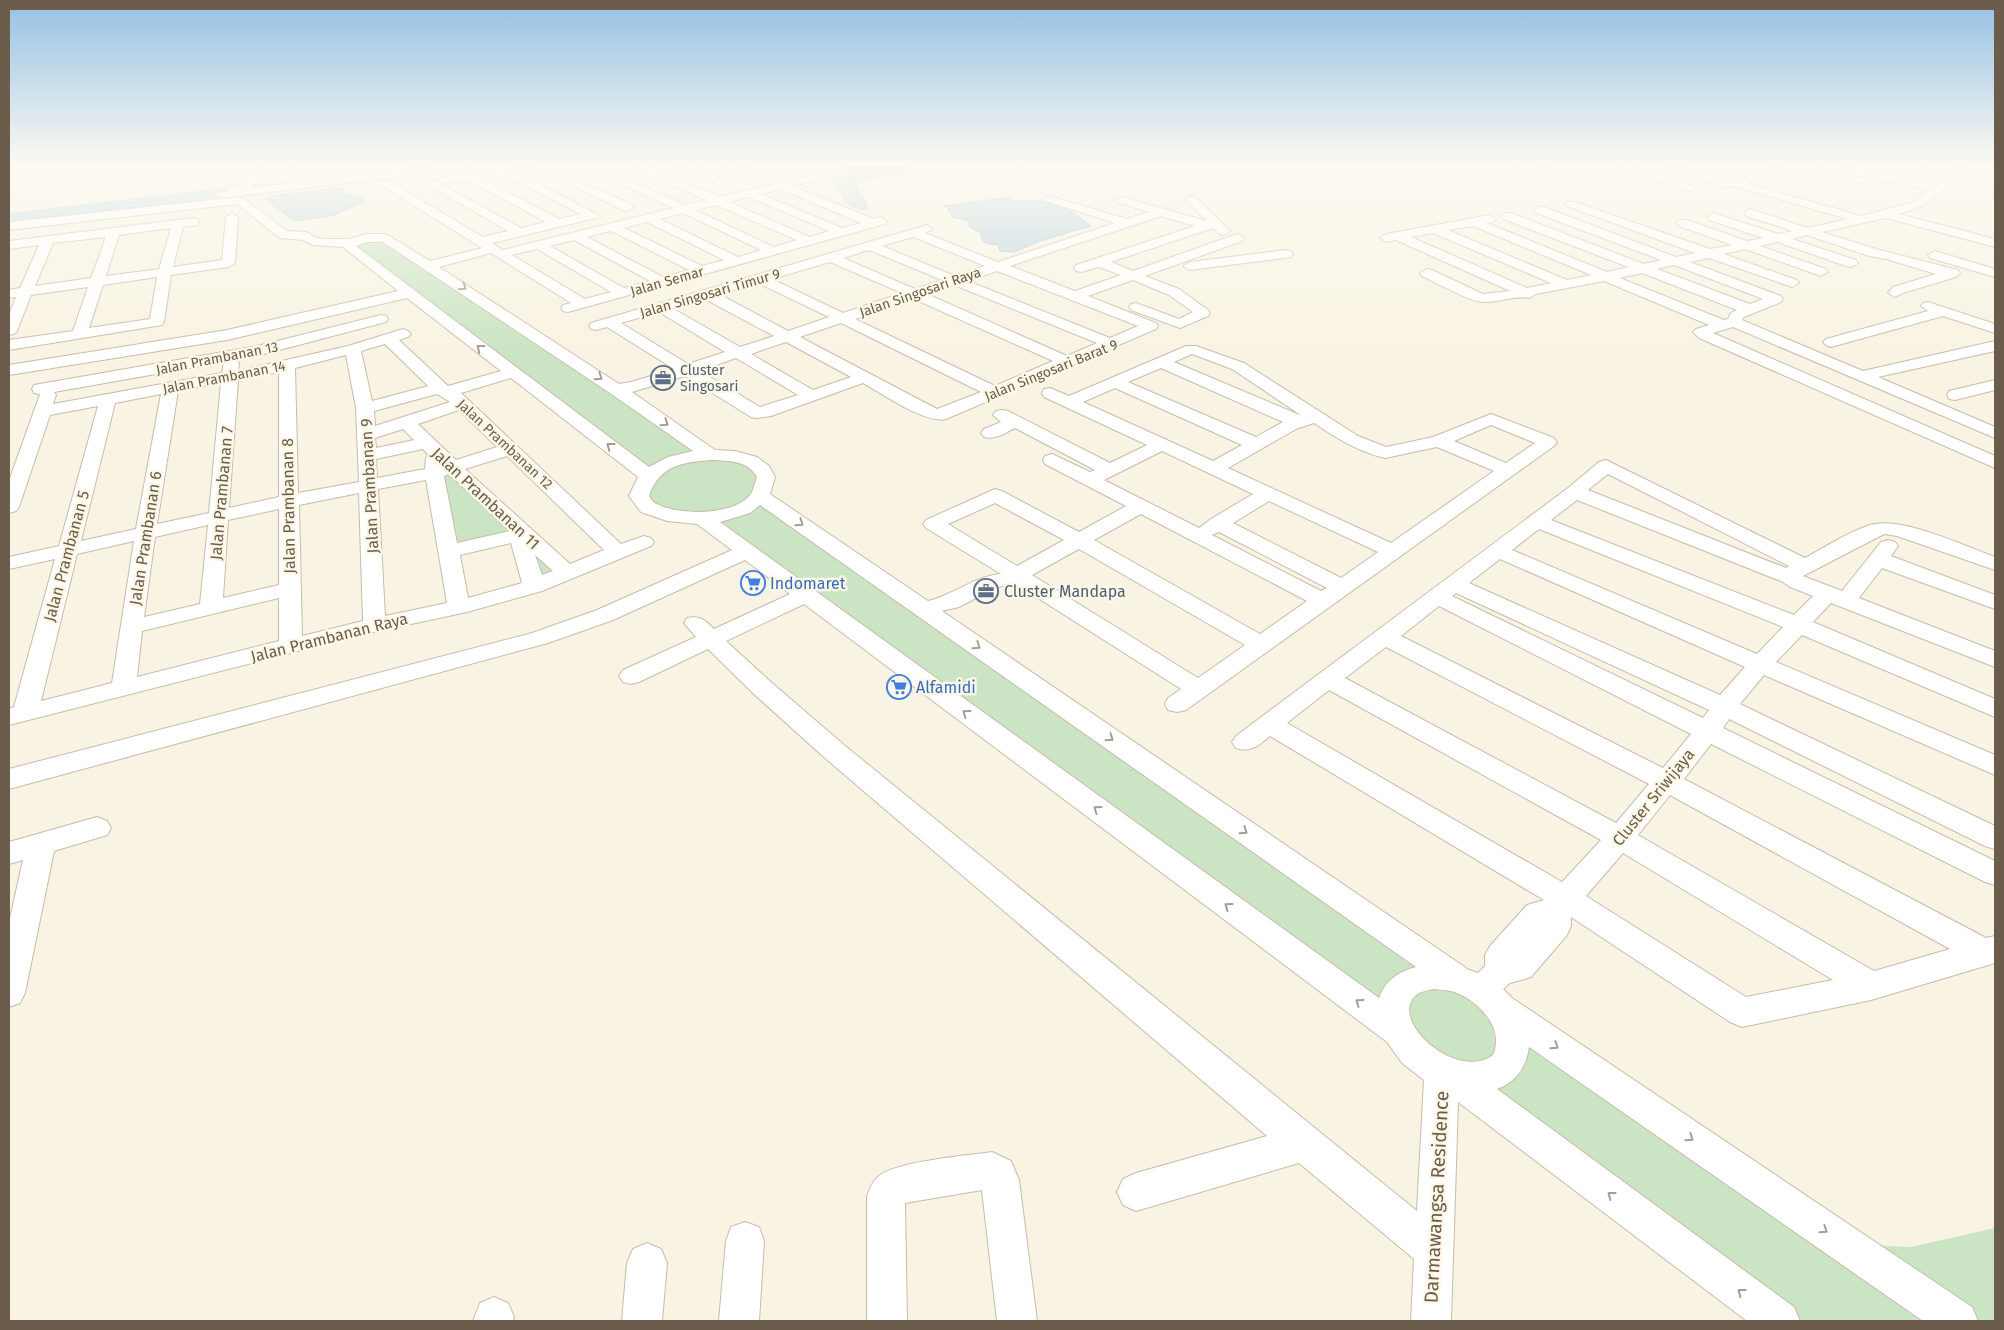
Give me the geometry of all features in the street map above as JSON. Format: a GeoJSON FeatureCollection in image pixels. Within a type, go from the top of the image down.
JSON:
{"type":"FeatureCollection","features":[{"type":"Feature","properties":{"kind":"street"},"geometry":{"type":"LineString","coordinates":[[9,244],[145,228]]}},
{"type":"Feature","properties":{"kind":"street"},"geometry":{"type":"LineString","coordinates":[[9,345],[158,322],[165,272],[177,228]]}},
{"type":"Feature","properties":{"kind":"street"},"geometry":{"type":"LineString","coordinates":[[9,294],[228,263],[230,228]]}},
{"type":"Feature","properties":{"kind":"street"},"geometry":{"type":"LineString","coordinates":[[275,228],[284,235],[306,236],[313,241],[321,243],[350,243],[366,238],[386,238],[627,390],[711,454]]}},
{"type":"Feature","properties":{"kind":"street"},"geometry":{"type":"LineString","coordinates":[[458,228],[583,304]]}},
{"type":"Feature","properties":{"kind":"street"},"geometry":{"type":"LineString","coordinates":[[511,228],[519,232]]}},
{"type":"Feature","properties":{"kind":"street"},"geometry":{"type":"LineString","coordinates":[[490,248],[519,232],[536,228]]}},
{"type":"Feature","properties":{"kind":"street"},"geometry":{"type":"LineString","coordinates":[[428,263],[490,248],[539,245],[609,228]]}},
{"type":"Feature","properties":{"kind":"street"},"geometry":{"type":"LineString","coordinates":[[615,228],[701,271]]}},
{"type":"Feature","properties":{"kind":"street"},"geometry":{"type":"LineString","coordinates":[[669,228],[736,261]]}},
{"type":"Feature","properties":{"kind":"street"},"geometry":{"type":"LineString","coordinates":[[725,228],[773,251]]}},
{"type":"Feature","properties":{"kind":"street"},"geometry":{"type":"LineString","coordinates":[[779,228],[809,241]]}},
{"type":"Feature","properties":{"kind":"street"},"geometry":{"type":"LineString","coordinates":[[832,228],[841,232]]}},
{"type":"Feature","properties":{"kind":"street","name":"Jalan Semar"},"geometry":{"type":"LineString","coordinates":[[568,308],[855,228]]}},
{"type":"Feature","properties":{"kind":"street","name":"Jalan Singosari Timur 9"},"geometry":{"type":"LineString","coordinates":[[683,371],[602,324],[931,228]]}},
{"type":"Feature","properties":{"kind":"street","name":"Jalan Singosari Raya"},"geometry":{"type":"LineString","coordinates":[[861,311],[1112,228]]}},
{"type":"Feature","properties":{"kind":"street"},"geometry":{"type":"LineString","coordinates":[[1081,268],[1198,228]]}},
{"type":"Feature","properties":{"kind":"street"},"geometry":{"type":"LineString","coordinates":[[1218,228],[1270,256]]}},
{"type":"Feature","properties":{"kind":"street"},"geometry":{"type":"LineString","coordinates":[[1439,228],[1391,237],[1549,303]]}},
{"type":"Feature","properties":{"kind":"street"},"geometry":{"type":"LineString","coordinates":[[1489,228],[1862,376],[1995,433]]}},
{"type":"Feature","properties":{"kind":"street"},"geometry":{"type":"LineString","coordinates":[[1538,228],[1750,310]]}},
{"type":"Feature","properties":{"kind":"street"},"geometry":{"type":"LineString","coordinates":[[1588,228],[1763,293],[1777,300],[1736,316],[1728,324],[1701,332],[1995,463]]}},
{"type":"Feature","properties":{"kind":"street"},"geometry":{"type":"LineString","coordinates":[[1640,228],[1792,283]]}},
{"type":"Feature","properties":{"kind":"street"},"geometry":{"type":"LineString","coordinates":[[1694,228],[1821,272]]}},
{"type":"Feature","properties":{"kind":"street"},"geometry":{"type":"LineString","coordinates":[[1746,228],[1851,263]]}},
{"type":"Feature","properties":{"kind":"street"},"geometry":{"type":"LineString","coordinates":[[1798,228],[1874,253],[1888,255],[1951,274]]}},
{"type":"Feature","properties":{"kind":"street"},"geometry":{"type":"LineString","coordinates":[[1426,273],[1484,299],[1608,276],[1742,245],[1828,228]]}},
{"type":"Feature","properties":{"kind":"street"},"geometry":{"type":"LineString","coordinates":[[1844,228],[1856,232]]}},
{"type":"Feature","properties":{"kind":"street"},"geometry":{"type":"LineString","coordinates":[[1939,228],[1995,243]]}},
{"type":"Feature","properties":{"kind":"street"},"geometry":{"type":"LineString","coordinates":[[1434,229],[1589,294]]}},
{"type":"Feature","properties":{"kind":"street"},"geometry":{"type":"LineString","coordinates":[[1611,237],[1645,230]]}},
{"type":"Feature","properties":{"kind":"street"},"geometry":{"type":"LineString","coordinates":[[79,334],[114,232]]}},
{"type":"Feature","properties":{"kind":"street"},"geometry":{"type":"LineString","coordinates":[[913,233],[1076,296],[1140,274],[1184,263],[1238,260],[1286,254]]}},
{"type":"Feature","properties":{"kind":"street"},"geometry":{"type":"LineString","coordinates":[[576,236],[662,282]]}},
{"type":"Feature","properties":{"kind":"street"},"geometry":{"type":"LineString","coordinates":[[9,331],[48,240]]}},
{"type":"Feature","properties":{"kind":"street"},"geometry":{"type":"LineString","coordinates":[[1885,241],[1995,273]]}},
{"type":"Feature","properties":{"kind":"street"},"geometry":{"type":"LineString","coordinates":[[350,243],[349,247],[649,476]]}},
{"type":"Feature","properties":{"kind":"street"},"geometry":{"type":"LineString","coordinates":[[1184,263],[1212,248],[1248,244]]}},
{"type":"Feature","properties":{"kind":"street"},"geometry":{"type":"LineString","coordinates":[[1238,260],[1236,256],[1248,244]]}},
{"type":"Feature","properties":{"kind":"street"},"geometry":{"type":"LineString","coordinates":[[539,245],[623,293]]}},
{"type":"Feature","properties":{"kind":"street"},"geometry":{"type":"LineString","coordinates":[[870,246],[1112,344]]}},
{"type":"Feature","properties":{"kind":"street"},"geometry":{"type":"LineString","coordinates":[[1763,293],[1851,263],[1874,253]]}},
{"type":"Feature","properties":{"kind":"street"},"geometry":{"type":"LineString","coordinates":[[831,257],[1068,362]]}},
{"type":"Feature","properties":{"kind":"street"},"geometry":{"type":"LineString","coordinates":[[1995,259],[1894,292],[1995,329]]}},
{"type":"Feature","properties":{"kind":"street"},"geometry":{"type":"LineString","coordinates":[[1012,261],[1176,323],[1184,323],[1203,313],[1174,292],[1140,274],[1099,262]]}},
{"type":"Feature","properties":{"kind":"street"},"geometry":{"type":"LineString","coordinates":[[780,272],[798,281]]}},
{"type":"Feature","properties":{"kind":"street"},"geometry":{"type":"LineString","coordinates":[[759,278],[842,310],[995,392]]}},
{"type":"Feature","properties":{"kind":"street"},"geometry":{"type":"LineString","coordinates":[[9,369],[227,335],[408,292]]}},
{"type":"Feature","properties":{"kind":"street"},"geometry":{"type":"LineString","coordinates":[[707,294],[864,378]]}},
{"type":"Feature","properties":{"kind":"street","name":"Jalan Singosari Barat 9"},"geometry":{"type":"LineString","coordinates":[[864,378],[933,414],[946,413],[1150,329],[1151,326],[1149,324],[1076,296]]}},
{"type":"Feature","properties":{"kind":"street"},"geometry":{"type":"LineString","coordinates":[[660,307],[812,396]]}},
{"type":"Feature","properties":{"kind":"street"},"geometry":{"type":"LineString","coordinates":[[842,310],[861,311],[951,354]]}},
{"type":"Feature","properties":{"kind":"street","name":"Jalan Singosari Raya"},"geometry":{"type":"LineString","coordinates":[[683,371],[785,337],[842,310]]}},
{"type":"Feature","properties":{"kind":"street"},"geometry":{"type":"LineString","coordinates":[[1831,342],[1944,311]]}},
{"type":"Feature","properties":{"kind":"street","name":"Jalan Prambanan 13"},"geometry":{"type":"LineString","coordinates":[[42,411],[45,388],[231,357],[273,348],[382,319]]}},
{"type":"Feature","properties":{"kind":"street"},"geometry":{"type":"LineString","coordinates":[[1935,328],[1965,319]]}},
{"type":"Feature","properties":{"kind":"street","name":"Jalan Prambanan 14"},"geometry":{"type":"LineString","coordinates":[[42,411],[287,366],[396,337]]}},
{"type":"Feature","properties":{"kind":"street","name":"Jalan Prambanan 12"},"geometry":{"type":"LineString","coordinates":[[396,337],[450,395],[510,449],[618,552]]}},
{"type":"Feature","properties":{"kind":"street"},"geometry":{"type":"LineString","coordinates":[[1862,376],[1995,346]]}},
{"type":"Feature","properties":{"kind":"street","name":"Jalan Prambanan 9"},"geometry":{"type":"LineString","coordinates":[[353,349],[365,408],[370,486],[374,625]]}},
{"type":"Feature","properties":{"kind":"street"},"geometry":{"type":"LineString","coordinates":[[1069,402],[1192,349],[1238,366],[1307,419]]}},
{"type":"Feature","properties":{"kind":"street","name":"Jalan Prambanan 7"},"geometry":{"type":"LineString","coordinates":[[211,608],[231,377],[231,357]]}},
{"type":"Feature","properties":{"kind":"street"},"geometry":{"type":"LineString","coordinates":[[1160,362],[1307,419],[1385,453],[1436,442],[1491,420],[1548,442],[1177,704]]}},
{"type":"Feature","properties":{"kind":"street","name":"Jalan Prambanan 8"},"geometry":{"type":"LineString","coordinates":[[287,366],[291,646]]}},
{"type":"Feature","properties":{"kind":"street"},"geometry":{"type":"LineString","coordinates":[[627,390],[683,371],[753,412],[760,413],[864,378]]}},
{"type":"Feature","properties":{"kind":"street"},"geometry":{"type":"LineString","coordinates":[[365,408],[450,395],[515,375]]}},
{"type":"Feature","properties":{"kind":"street"},"geometry":{"type":"LineString","coordinates":[[996,376],[1014,384]]}},
{"type":"Feature","properties":{"kind":"street"},"geometry":{"type":"LineString","coordinates":[[1114,382],[1256,444]]}},
{"type":"Feature","properties":{"kind":"street"},"geometry":{"type":"LineString","coordinates":[[1955,395],[1995,384]]}},
{"type":"Feature","properties":{"kind":"street","name":"Jalan Prambanan 6"},"geometry":{"type":"LineString","coordinates":[[122,688],[145,533],[170,388]]}},
{"type":"Feature","properties":{"kind":"street"},"geometry":{"type":"LineString","coordinates":[[1857,402],[1897,391]]}},
{"type":"Feature","properties":{"kind":"street"},"geometry":{"type":"LineString","coordinates":[[1050,393],[1392,551]]}},
{"type":"Feature","properties":{"kind":"street"},"geometry":{"type":"LineString","coordinates":[[366,434],[407,423],[450,395]]}},
{"type":"Feature","properties":{"kind":"street","name":"Jalan Prambanan 5"},"geometry":{"type":"LineString","coordinates":[[17,715],[68,550],[108,399]]}},
{"type":"Feature","properties":{"kind":"street"},"geometry":{"type":"LineString","coordinates":[[9,507],[42,411]]}},
{"type":"Feature","properties":{"kind":"street"},"geometry":{"type":"LineString","coordinates":[[990,433],[1008,419],[1110,470]]}},
{"type":"Feature","properties":{"kind":"street"},"geometry":{"type":"LineString","coordinates":[[1213,469],[1290,425],[1307,419]]}},
{"type":"Feature","properties":{"kind":"street","name":"Jalan Prambanan 11"},"geometry":{"type":"LineString","coordinates":[[407,423],[522,535],[566,572]]}},
{"type":"Feature","properties":{"kind":"street"},"geometry":{"type":"LineString","coordinates":[[1436,442],[1508,470]]}},
{"type":"Feature","properties":{"kind":"street"},"geometry":{"type":"LineString","coordinates":[[1089,480],[1161,445]]}},
{"type":"Feature","properties":{"kind":"street"},"geometry":{"type":"LineString","coordinates":[[368,455],[432,447],[434,473],[459,607]]}},
{"type":"Feature","properties":{"kind":"street"},"geometry":{"type":"LineString","coordinates":[[9,563],[288,501],[434,473],[510,449]]}},
{"type":"Feature","properties":{"kind":"street"},"geometry":{"type":"LineString","coordinates":[[1072,450],[1052,460],[1323,600]]}},
{"type":"Feature","properties":{"kind":"street"},"geometry":{"type":"LineString","coordinates":[[711,454],[744,458],[764,471],[767,483],[760,496],[746,506],[731,513],[703,519],[673,518],[650,510],[640,500],[640,488],[649,476],[676,461],[711,454]]}},
{"type":"Feature","properties":{"kind":"street"},"geometry":{"type":"LineString","coordinates":[[1246,742],[1446,591],[1611,462],[1798,572],[1842,595],[1995,659]]}},
{"type":"Feature","properties":{"kind":"street"},"geometry":{"type":"LineString","coordinates":[[1575,492],[1798,572],[1874,530],[1896,523],[1995,564]]}},
{"type":"Feature","properties":{"kind":"street"},"geometry":{"type":"LineString","coordinates":[[1198,536],[1267,494]]}},
{"type":"Feature","properties":{"kind":"street"},"geometry":{"type":"LineString","coordinates":[[1198,689],[930,526],[995,495],[1079,540],[1261,644]]}},
{"type":"Feature","properties":{"kind":"street"},"geometry":{"type":"LineString","coordinates":[[760,496],[923,609],[955,613],[1958,1321]]}},
{"type":"Feature","properties":{"kind":"street"},"geometry":{"type":"LineString","coordinates":[[955,613],[1003,590],[1012,577],[1140,506]]}},
{"type":"Feature","properties":{"kind":"street"},"geometry":{"type":"LineString","coordinates":[[703,519],[1398,1031]]}},
{"type":"Feature","properties":{"kind":"street"},"geometry":{"type":"LineString","coordinates":[[1537,521],[1799,625],[1995,709]]}},
{"type":"Feature","properties":{"kind":"street","name":"Cluster Sriwijaya"},"geometry":{"type":"LineString","coordinates":[[1485,987],[1520,967],[1556,926],[1561,905],[1620,838],[1760,664],[1799,625],[1842,595],[1879,559],[1896,523]]}},
{"type":"Feature","properties":{"kind":"street"},"geometry":{"type":"LineString","coordinates":[[1218,524],[1342,587]]}},
{"type":"Feature","properties":{"kind":"street"},"geometry":{"type":"LineString","coordinates":[[448,551],[522,535],[534,586]]}},
{"type":"Feature","properties":{"kind":"street","name":"Jalan Prambanan Raya"},"geometry":{"type":"LineString","coordinates":[[17,715],[374,625],[459,607],[534,586],[644,542]]}},
{"type":"Feature","properties":{"kind":"street"},"geometry":{"type":"LineString","coordinates":[[1498,551],[1995,766]]}},
{"type":"Feature","properties":{"kind":"street"},"geometry":{"type":"LineString","coordinates":[[9,780],[540,638],[605,615],[746,552]]}},
{"type":"Feature","properties":{"kind":"street"},"geometry":{"type":"LineString","coordinates":[[1879,559],[1995,602]]}},
{"type":"Feature","properties":{"kind":"street"},"geometry":{"type":"LineString","coordinates":[[131,627],[290,589]]}},
{"type":"Feature","properties":{"kind":"street"},"geometry":{"type":"LineString","coordinates":[[1446,591],[1724,707],[1995,838]]}},
{"type":"Feature","properties":{"kind":"street"},"geometry":{"type":"LineString","coordinates":[[1446,591],[1708,731],[1995,874]]}},
{"type":"Feature","properties":{"kind":"street"},"geometry":{"type":"LineString","coordinates":[[631,676],[703,631],[806,595]]}},
{"type":"Feature","properties":{"kind":"street"},"geometry":{"type":"LineString","coordinates":[[1842,595],[1995,646]]}},
{"type":"Feature","properties":{"kind":"street"},"geometry":{"type":"LineString","coordinates":[[703,631],[756,684],[834,751],[1302,1144],[1433,1249]]}},
{"type":"Feature","properties":{"kind":"street"},"geometry":{"type":"LineString","coordinates":[[1385,637],[1666,781],[1990,951]]}},
{"type":"Feature","properties":{"kind":"street"},"geometry":{"type":"LineString","coordinates":[[1329,680],[1620,838],[1871,986]]}},
{"type":"Feature","properties":{"kind":"street"},"geometry":{"type":"LineString","coordinates":[[1270,724],[1561,905],[1742,1012],[1871,986],[1990,951]]}},
{"type":"Feature","properties":{"kind":"street"},"geometry":{"type":"LineString","coordinates":[[9,853],[97,828]]}},
{"type":"Feature","properties":{"kind":"street"},"geometry":{"type":"LineString","coordinates":[[9,993],[42,844]]}},
{"type":"Feature","properties":{"kind":"street"},"geometry":{"type":"LineString","coordinates":[[1446,1073],[1466,1078],[1480,1078],[1493,1074],[1503,1067],[1510,1058],[1514,1046],[1513,1034],[1485,987],[1434,975],[1420,977],[1407,982],[1399,991],[1393,1003],[1393,1017],[1398,1031],[1407,1046],[1419,1058],[1446,1073],[1780,1321]]}},
{"type":"Feature","properties":{"kind":"street","name":"Darmawangsa Residence"},"geometry":{"type":"LineString","coordinates":[[1431,1321],[1433,1249],[1446,1073]]}},
{"type":"Feature","properties":{"kind":"street"},"geometry":{"type":"LineString","coordinates":[[1136,1192],[1302,1144]]}},
{"type":"Feature","properties":{"kind":"street"},"geometry":{"type":"LineString","coordinates":[[887,1321],[886,1196],[891,1190],[900,1185],[992,1170],[998,1174],[1000,1180],[1017,1321]]}},
{"type":"Feature","properties":{"kind":"street"},"geometry":{"type":"LineString","coordinates":[[740,1321],[745,1241]]}},
{"type":"Feature","properties":{"kind":"street"},"geometry":{"type":"LineString","coordinates":[[642,1321],[647,1263]]}},
{"type":"Feature","properties":{"kind":"green space"},"geometry":{"type":"Polygon","coordinates":[[[377,237],[626,395],[711,454],[759,466],[760,495],[1844,1244],[1911,1247],[1995,1228],[1995,1321],[1780,1321],[703,519],[644,505],[648,476],[349,245],[377,237]]]}},
{"type":"Feature","properties":{"kind":"green space"},"geometry":{"type":"Polygon","coordinates":[[[436,452],[566,572],[534,586],[519,536],[448,551],[436,452]]]}},
{"type":"Feature","properties":{"kind":"water"},"geometry":{"type":"Polygon","coordinates":[[[972,228],[1084,228],[1040,241],[1014,252],[1000,251],[998,245],[983,241],[982,234],[972,228]]]}},
{"type":"Feature","properties":{"kind":"place","name":"Cluster Singosari"},"geometry":{"type":"Point","coordinates":[663,378]}},
{"type":"Feature","properties":{"kind":"place","name":"Indomaret"},"geometry":{"type":"Point","coordinates":[753,583]}},
{"type":"Feature","properties":{"kind":"place","name":"Cluster Mandapa"},"geometry":{"type":"Point","coordinates":[986,591]}},
{"type":"Feature","properties":{"kind":"place","name":"Alfamidi"},"geometry":{"type":"Point","coordinates":[899,687]}}]}
